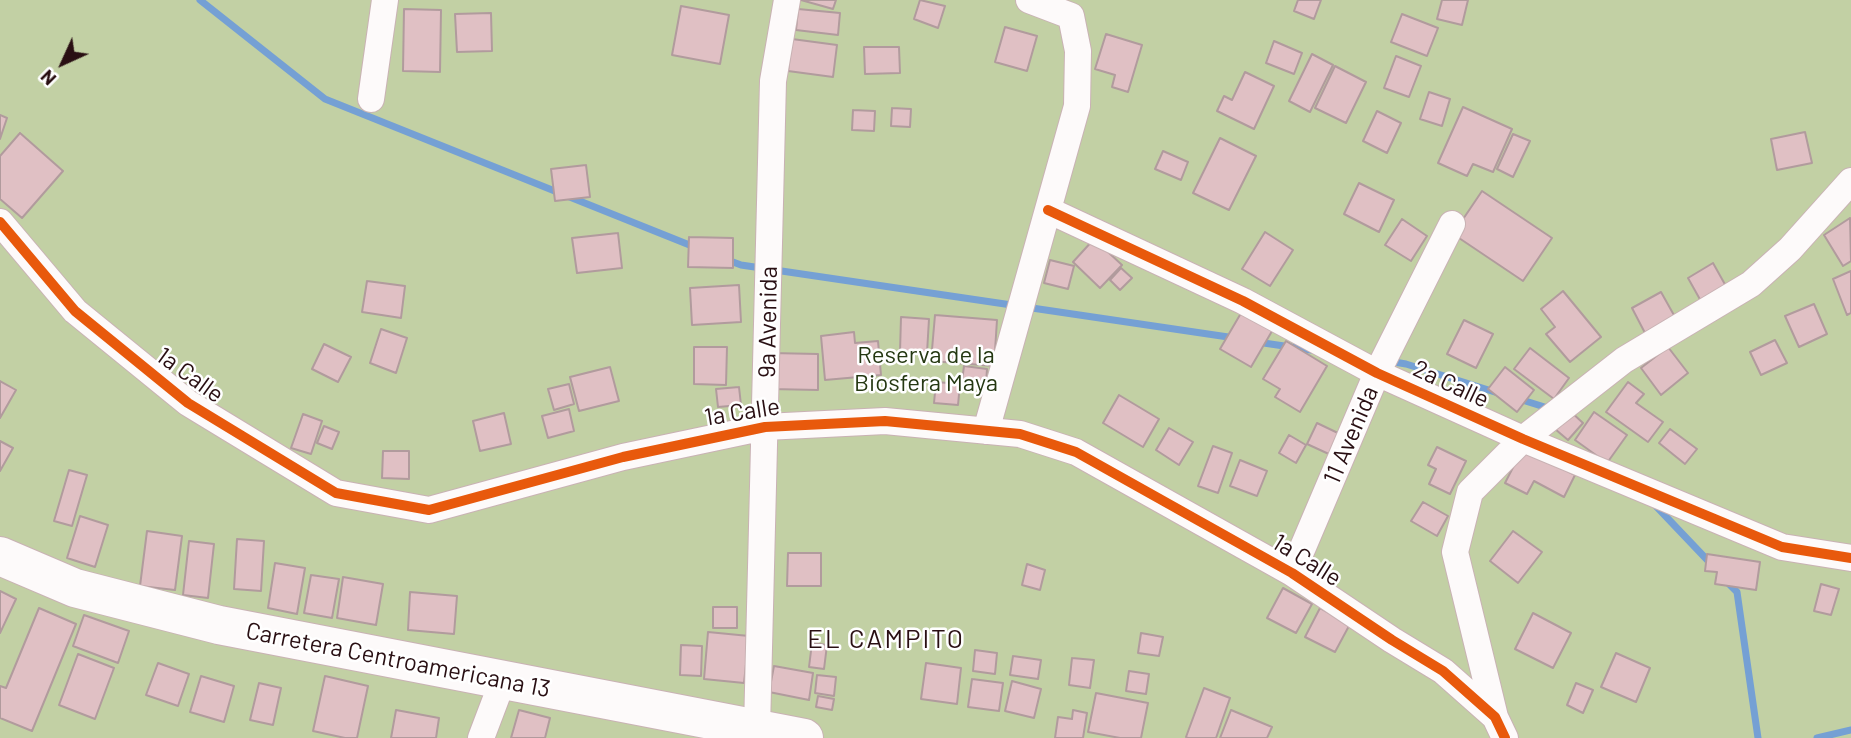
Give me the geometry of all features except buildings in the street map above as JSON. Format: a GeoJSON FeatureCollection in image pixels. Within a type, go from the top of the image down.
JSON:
{"type":"FeatureCollection","features":[{"type":"Feature","properties":{"kind":"highway","name":"Carretera Centroamericana 13"},"geometry":{"type":"LineString","coordinates":[[0,556],[75,588],[219,625],[803,738]]}},
{"type":"Feature","properties":{"kind":"street"},"geometry":{"type":"LineString","coordinates":[[371,99],[384,0]]}},
{"type":"Feature","properties":{"kind":"street","name":"9a Avenida"},"geometry":{"type":"LineString","coordinates":[[757,729],[773,81],[787,0]]}},
{"type":"Feature","properties":{"kind":"street"},"geometry":{"type":"LineString","coordinates":[[986,432],[1077,106],[1078,51],[1071,16],[1029,0]]}},
{"type":"Feature","properties":{"kind":"street"},"geometry":{"type":"LineString","coordinates":[[1500,727],[1455,552],[1470,492],[1523,439],[1625,359],[1751,284],[1790,248],[1851,181]]}},
{"type":"Feature","properties":{"kind":"street","name":"2a Calle"},"geometry":{"type":"LineString","coordinates":[[1048,210],[1243,301],[1377,373],[1523,439],[1782,547],[1851,558]]}},
{"type":"Feature","properties":{"kind":"street","name":"1a Calle"},"geometry":{"type":"LineString","coordinates":[[0,222],[75,311],[188,403],[337,493],[429,510],[624,457],[765,427],[885,421],[1020,434],[1076,452],[1292,573],[1443,671],[1500,727]]}},
{"type":"Feature","properties":{"kind":"street","name":"11 Avenida"},"geometry":{"type":"LineString","coordinates":[[1292,573],[1377,373],[1452,224]]}},
{"type":"Feature","properties":{"kind":"street"},"geometry":{"type":"LineString","coordinates":[[481,738],[503,680]]}},
{"type":"Feature","properties":{"kind":"green space","name":"Reserva de la Biosfera Maya"},"geometry":{"type":"Polygon","coordinates":[[[0,0],[1851,0],[1851,738],[0,738],[0,0]]]}},
{"type":"Feature","properties":{"kind":"waterway"},"geometry":{"type":"LineString","coordinates":[[200,0],[325,99],[697,248]]}},
{"type":"Feature","properties":{"kind":"waterway"},"geometry":{"type":"LineString","coordinates":[[725,259],[741,265],[1235,338]]}},
{"type":"Feature","properties":{"kind":"waterway"},"geometry":{"type":"LineString","coordinates":[[1257,342],[1311,350]]}},
{"type":"Feature","properties":{"kind":"waterway"},"geometry":{"type":"LineString","coordinates":[[1388,361],[1406,364],[1498,393]]}},
{"type":"Feature","properties":{"kind":"waterway"},"geometry":{"type":"LineString","coordinates":[[1519,399],[1551,409]]}},
{"type":"Feature","properties":{"kind":"waterway"},"geometry":{"type":"LineString","coordinates":[[1654,504],[1713,566]]}},
{"type":"Feature","properties":{"kind":"waterway"},"geometry":{"type":"LineString","coordinates":[[1725,580],[1737,592],[1758,738]]}},
{"type":"Feature","properties":{"kind":"waterway"},"geometry":{"type":"LineString","coordinates":[[1817,738],[1851,730]]}},
{"type":"Feature","properties":{"kind":"cycle path"},"geometry":{"type":"LineString","coordinates":[[1048,210],[1243,301],[1377,373],[1523,439],[1782,547],[1851,558]]}},
{"type":"Feature","properties":{"kind":"cycle path"},"geometry":{"type":"LineString","coordinates":[[0,222],[75,311],[188,403],[336,493],[429,510],[623,457],[765,427],[885,421],[1020,434],[1076,452],[1292,573],[1443,671],[1495,717],[1505,738]]}},
{"type":"Feature","properties":{"kind":"district","name":"EL CAMPITO"},"geometry":{"type":"Point","coordinates":[886,639]}}]}
